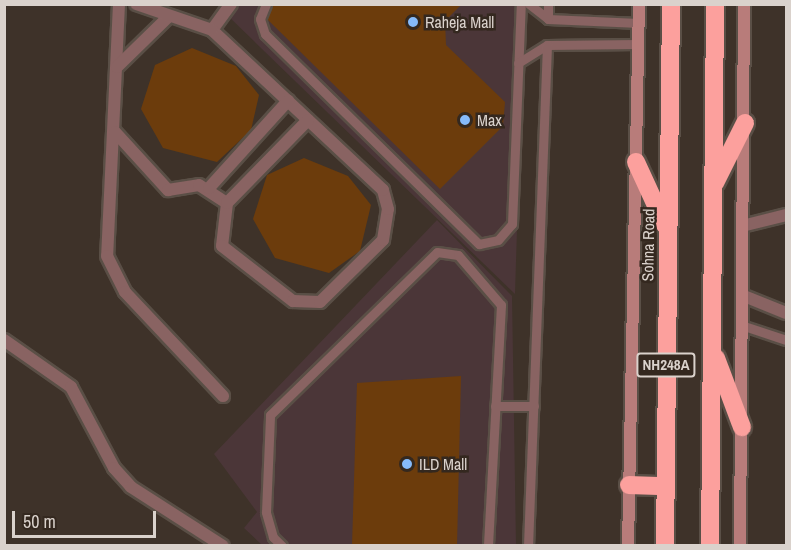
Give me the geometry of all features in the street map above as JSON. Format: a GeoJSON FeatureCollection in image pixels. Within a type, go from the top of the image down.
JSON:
{"type":"FeatureCollection","features":[{"type":"Feature","properties":{"kind":"highway","name":"Sohna Road"},"geometry":{"type":"LineString","coordinates":[[665,486],[671,4]]}},
{"type":"Feature","properties":{"kind":"highway","name":"NH248A"},"geometry":{"type":"LineString","coordinates":[[710,546],[715,4]]}},
{"type":"Feature","properties":{"kind":"highway"},"geometry":{"type":"LineString","coordinates":[[713,188],[745,123]]}},
{"type":"Feature","properties":{"kind":"highway"},"geometry":{"type":"LineString","coordinates":[[636,162],[667,229]]}},
{"type":"Feature","properties":{"kind":"highway"},"geometry":{"type":"LineString","coordinates":[[712,348],[742,427]]}},
{"type":"Feature","properties":{"kind":"highway"},"geometry":{"type":"LineString","coordinates":[[629,485],[665,486]]}},
{"type":"Feature","properties":{"kind":"highway","name":"NH248A"},"geometry":{"type":"LineString","coordinates":[[665,486],[665,546]]}},
{"type":"Feature","properties":{"kind":"main road"},"geometry":{"type":"LineString","coordinates":[[628,546],[639,4]]}},
{"type":"Feature","properties":{"kind":"main road"},"geometry":{"type":"LineString","coordinates":[[740,546],[746,225],[744,4]]}},
{"type":"Feature","properties":{"kind":"street"},"geometry":{"type":"LineString","coordinates":[[119,4],[110,268],[125,292],[223,396]]}},
{"type":"Feature","properties":{"kind":"street"},"geometry":{"type":"LineString","coordinates":[[136,4],[212,30],[383,190],[388,209],[383,240],[338,289],[320,302],[293,301],[226,251],[222,238],[227,203],[308,120]]}},
{"type":"Feature","properties":{"kind":"street"},"geometry":{"type":"LineString","coordinates":[[212,30],[231,4]]}},
{"type":"Feature","properties":{"kind":"street"},"geometry":{"type":"LineString","coordinates":[[117,67],[169,16]]}},
{"type":"Feature","properties":{"kind":"street"},"geometry":{"type":"LineString","coordinates":[[209,188],[288,101]]}},
{"type":"Feature","properties":{"kind":"street"},"geometry":{"type":"LineString","coordinates":[[115,132],[168,190],[209,188],[227,203]]}},
{"type":"Feature","properties":{"kind":"street"},"geometry":{"type":"LineString","coordinates":[[746,225],[786,215]]}},
{"type":"Feature","properties":{"kind":"street"},"geometry":{"type":"LineString","coordinates":[[744,296],[786,313]]}},
{"type":"Feature","properties":{"kind":"street"},"geometry":{"type":"LineString","coordinates":[[4,340],[71,387],[114,468],[131,487],[223,546]]}},
{"type":"Feature","properties":{"kind":"lane"},"geometry":{"type":"LineString","coordinates":[[266,4],[260,19],[265,33],[479,244],[498,240],[512,224],[521,4]]}},
{"type":"Feature","properties":{"kind":"lane"},"geometry":{"type":"LineString","coordinates":[[529,4],[548,19],[639,23]]}},
{"type":"Feature","properties":{"kind":"lane"},"geometry":{"type":"LineString","coordinates":[[548,4],[548,19]]}},
{"type":"Feature","properties":{"kind":"lane"},"geometry":{"type":"LineString","coordinates":[[518,63],[547,45],[638,44]]}},
{"type":"Feature","properties":{"kind":"lane"},"geometry":{"type":"LineString","coordinates":[[528,546],[547,45]]}},
{"type":"Feature","properties":{"kind":"lane"},"geometry":{"type":"LineString","coordinates":[[282,546],[266,512],[270,415],[438,252],[458,255],[501,305],[489,546]]}},
{"type":"Feature","properties":{"kind":"lane"},"geometry":{"type":"LineString","coordinates":[[744,326],[786,340]]}},
{"type":"Feature","properties":{"kind":"lane"},"geometry":{"type":"LineString","coordinates":[[495,406],[534,406]]}},
{"type":"Feature","properties":{"kind":"shaded area"},"geometry":{"type":"Polygon","coordinates":[[[235,4],[524,5],[515,294],[226,14],[235,4]]]}},
{"type":"Feature","properties":{"kind":"shaded area"},"geometry":{"type":"Polygon","coordinates":[[[437,220],[512,296],[516,545],[262,545],[244,528],[257,512],[214,454],[437,220]]]}},
{"type":"Feature","properties":{"kind":"building"},"geometry":{"type":"Polygon","coordinates":[[[274,4],[462,4],[445,21],[446,45],[505,102],[503,126],[440,189],[267,19],[274,4]]]}},
{"type":"Feature","properties":{"kind":"building"},"geometry":{"type":"Polygon","coordinates":[[[192,48],[236,66],[259,95],[251,130],[217,162],[163,148],[141,109],[155,65],[192,48]]]}},
{"type":"Feature","properties":{"kind":"building"},"geometry":{"type":"Polygon","coordinates":[[[304,158],[348,176],[371,205],[360,251],[329,273],[275,258],[253,219],[267,175],[304,158]]]}},
{"type":"Feature","properties":{"kind":"building","name":"ILD Mall"},"geometry":{"type":"Polygon","coordinates":[[[461,376],[457,546],[352,546],[357,383],[461,376]]]}},
{"type":"Feature","properties":{"kind":"place","name":"Raheja Mall"},"geometry":{"type":"Point","coordinates":[413,22]}},
{"type":"Feature","properties":{"kind":"place","name":"Max"},"geometry":{"type":"Point","coordinates":[465,120]}},
{"type":"Feature","properties":{"kind":"place","name":"ILD Mall"},"geometry":{"type":"Point","coordinates":[407,464]}}]}
